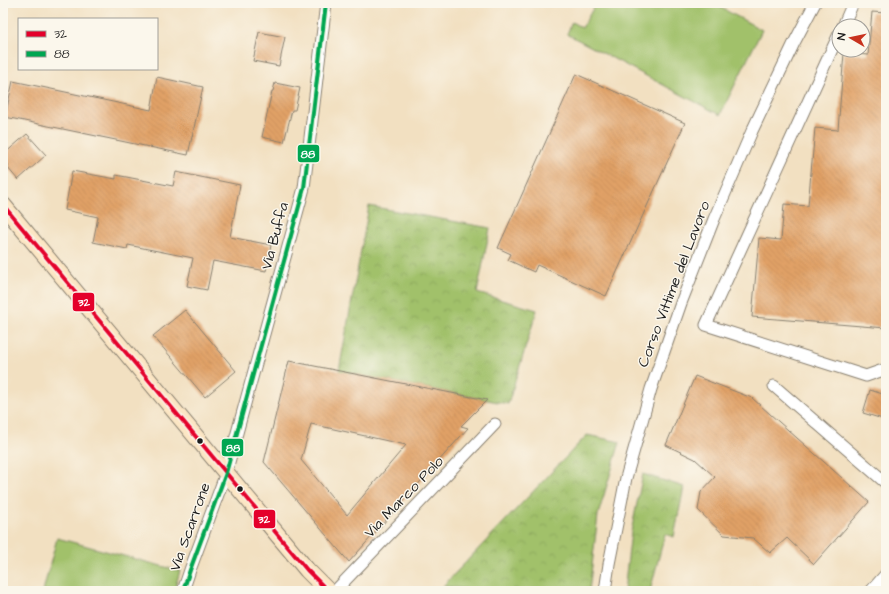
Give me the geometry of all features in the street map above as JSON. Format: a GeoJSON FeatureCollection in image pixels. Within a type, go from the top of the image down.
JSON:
{"type":"FeatureCollection","features":[{"type":"Feature","properties":{"kind":"main road"},"geometry":{"type":"LineString","coordinates":[[3,205],[307,570],[328,591]]}},
{"type":"Feature","properties":{"kind":"street","name":"Via Buffa"},"geometry":{"type":"LineString","coordinates":[[226,472],[304,188],[326,3]]}},
{"type":"Feature","properties":{"kind":"street","name":"Corso Vittime del Lavoro"},"geometry":{"type":"LineString","coordinates":[[606,591],[609,564],[626,478],[651,389],[681,303],[714,219],[752,131],[815,3]]}},
{"type":"Feature","properties":{"kind":"street"},"geometry":{"type":"LineString","coordinates":[[846,18],[853,3]]}},
{"type":"Feature","properties":{"kind":"street"},"geometry":{"type":"LineString","coordinates":[[831,52],[706,325],[866,376],[886,369]]}},
{"type":"Feature","properties":{"kind":"street"},"geometry":{"type":"LineString","coordinates":[[774,386],[886,483]]}},
{"type":"Feature","properties":{"kind":"street","name":"Via Marco Polo"},"geometry":{"type":"LineString","coordinates":[[335,591],[495,424]]}},
{"type":"Feature","properties":{"kind":"street","name":"Via Scarrone"},"geometry":{"type":"LineString","coordinates":[[183,591],[226,472]]}},
{"type":"Feature","properties":{"kind":"street"},"geometry":{"type":"LineString","coordinates":[[871,591],[886,574]]}},
{"type":"Feature","properties":{"kind":"green space"},"geometry":{"type":"Polygon","coordinates":[[[596,3],[712,3],[762,30],[720,115],[567,34],[572,22],[582,28],[596,3]]]}},
{"type":"Feature","properties":{"kind":"green space"},"geometry":{"type":"Polygon","coordinates":[[[369,206],[490,228],[477,293],[537,310],[508,404],[339,371],[369,206]]]}},
{"type":"Feature","properties":{"kind":"green space"},"geometry":{"type":"Polygon","coordinates":[[[587,435],[620,442],[598,515],[589,591],[479,591],[443,586],[587,435]]]}},
{"type":"Feature","properties":{"kind":"green space"},"geometry":{"type":"Polygon","coordinates":[[[643,474],[684,487],[674,537],[665,534],[650,591],[624,591],[631,532],[643,474]]]}},
{"type":"Feature","properties":{"kind":"green space"},"geometry":{"type":"Polygon","coordinates":[[[57,538],[180,571],[174,591],[43,591],[57,538]]]}},
{"type":"Feature","properties":{"kind":"building"},"geometry":{"type":"Polygon","coordinates":[[[872,12],[886,13],[886,328],[752,317],[759,238],[781,240],[784,204],[808,206],[815,128],[838,130],[844,58],[871,58],[872,12]]]}},
{"type":"Feature","properties":{"kind":"building"},"geometry":{"type":"Polygon","coordinates":[[[259,32],[285,37],[279,66],[253,61],[259,32]]]}},
{"type":"Feature","properties":{"kind":"building"},"geometry":{"type":"Polygon","coordinates":[[[576,74],[685,123],[606,296],[537,265],[534,272],[508,260],[511,254],[498,248],[576,74]]]}},
{"type":"Feature","properties":{"kind":"building"},"geometry":{"type":"Polygon","coordinates":[[[157,77],[203,87],[188,155],[5,117],[13,81],[151,110],[157,77]]]}},
{"type":"Feature","properties":{"kind":"building"},"geometry":{"type":"Polygon","coordinates":[[[275,83],[300,88],[295,110],[292,110],[284,142],[262,137],[275,83]]]}},
{"type":"Feature","properties":{"kind":"building"},"geometry":{"type":"Polygon","coordinates":[[[27,134],[46,155],[18,180],[7,167],[9,165],[3,159],[3,155],[27,134]]]}},
{"type":"Feature","properties":{"kind":"building"},"geometry":{"type":"Polygon","coordinates":[[[72,171],[116,179],[116,175],[173,186],[176,172],[240,185],[230,237],[271,245],[266,271],[213,261],[207,290],[187,286],[193,258],[128,245],[127,249],[93,242],[98,217],[65,210],[72,171]]]}},
{"type":"Feature","properties":{"kind":"building"},"geometry":{"type":"Polygon","coordinates":[[[185,310],[236,371],[205,397],[153,336],[185,310]]]}},
{"type":"Feature","properties":{"kind":"building"},"geometry":{"type":"Polygon","coordinates":[[[289,361],[487,400],[461,426],[468,428],[349,562],[264,462],[289,361]],[[311,424],[301,460],[347,515],[406,445],[311,424]]]}},
{"type":"Feature","properties":{"kind":"building"},"geometry":{"type":"Polygon","coordinates":[[[695,376],[752,398],[869,502],[814,564],[787,538],[770,553],[753,538],[724,535],[698,510],[701,492],[715,477],[695,459],[666,445],[695,376]]]}},
{"type":"Feature","properties":{"kind":"building"},"geometry":{"type":"Polygon","coordinates":[[[870,390],[886,395],[886,420],[863,413],[870,390]]]}},
{"type":"Feature","properties":{"kind":"transit line","name":"88"},"geometry":{"type":"LineString","coordinates":[[183,591],[226,473],[304,188],[326,3]]}},
{"type":"Feature","properties":{"kind":"transit line","name":"32"},"geometry":{"type":"LineString","coordinates":[[3,205],[307,570],[328,591]]}}]}
